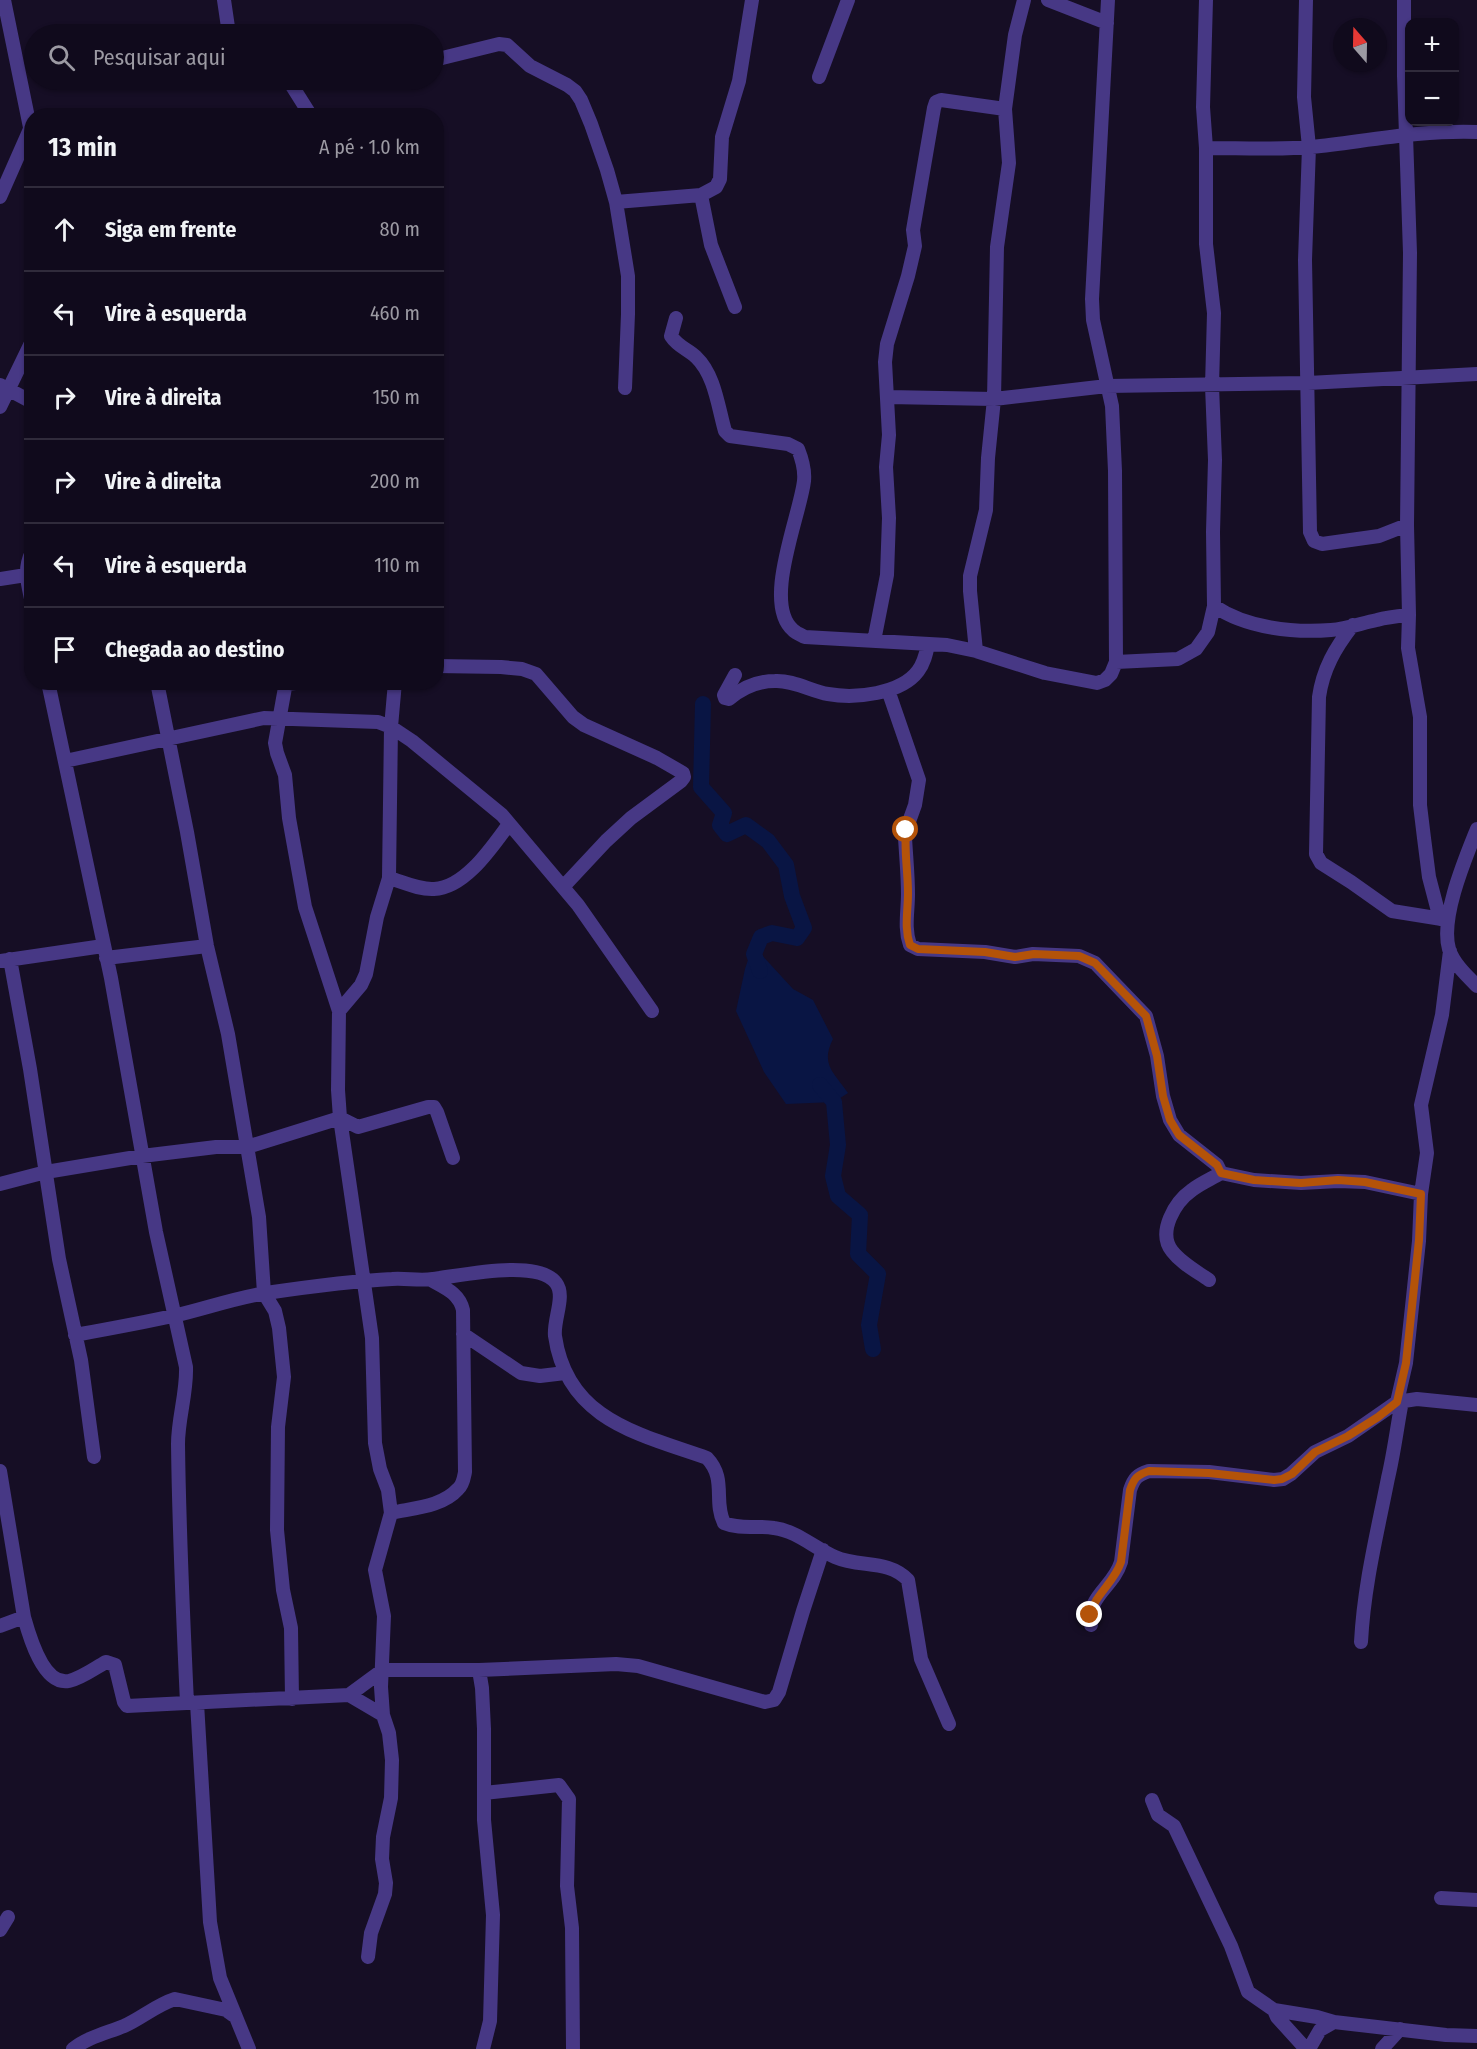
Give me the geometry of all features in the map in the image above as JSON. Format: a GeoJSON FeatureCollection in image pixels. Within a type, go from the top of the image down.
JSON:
{"type":"FeatureCollection","features":[{"type":"Feature","properties":{"kind":"street"},"geometry":{"type":"LineString","coordinates":[[4,0],[26,108]]}},
{"type":"Feature","properties":{"kind":"street"},"geometry":{"type":"LineString","coordinates":[[224,0],[228,24]]}},
{"type":"Feature","properties":{"kind":"street"},"geometry":{"type":"LineString","coordinates":[[616,202],[701,195],[716,187],[720,179],[722,137],[739,81],[752,0]]}},
{"type":"Feature","properties":{"kind":"street"},"geometry":{"type":"LineString","coordinates":[[819,77],[848,0]]}},
{"type":"Feature","properties":{"kind":"street"},"geometry":{"type":"LineString","coordinates":[[976,651],[970,576],[986,510],[994,399],[997,247],[1009,163],[1005,110],[1015,34],[1024,0]]}},
{"type":"Feature","properties":{"kind":"street"},"geometry":{"type":"LineString","coordinates":[[1048,0],[1107,23]]}},
{"type":"Feature","properties":{"kind":"street"},"geometry":{"type":"LineString","coordinates":[[676,318],[672,336],[676,344],[696,357],[706,370],[712,383],[725,431],[730,436],[788,444],[798,449],[802,459],[804,480],[780,584],[783,613],[792,629],[805,637],[947,645],[976,651],[1045,673],[1097,683],[1105,680],[1111,674],[1116,662],[1115,471],[1112,406],[1093,320],[1092,283],[1108,0]]}},
{"type":"Feature","properties":{"kind":"street"},"geometry":{"type":"LineString","coordinates":[[1116,662],[1178,659],[1196,649],[1208,632],[1214,606],[1215,460],[1212,386],[1214,313],[1206,244],[1206,148],[1203,107],[1206,0]]}},
{"type":"Feature","properties":{"kind":"street"},"geometry":{"type":"LineString","coordinates":[[1306,0],[1304,97],[1308,147],[1305,260],[1310,532],[1314,541],[1322,544],[1363,540],[1407,525]]}},
{"type":"Feature","properties":{"kind":"street"},"geometry":{"type":"LineString","coordinates":[[1360,1642],[1370,1561],[1388,1479],[1406,1363],[1419,1240],[1421,1194],[1427,1153],[1421,1105],[1442,1015],[1450,951],[1444,919],[1429,877],[1420,805],[1420,717],[1408,648],[1410,253],[1404,0]]}},
{"type":"Feature","properties":{"kind":"street"},"geometry":{"type":"LineString","coordinates":[[444,58],[499,44],[507,45],[530,66],[567,85],[581,100],[607,170],[616,202],[628,276],[625,388]]}},
{"type":"Feature","properties":{"kind":"street"},"geometry":{"type":"LineString","coordinates":[[295,90],[306,108]]}},
{"type":"Feature","properties":{"kind":"street"},"geometry":{"type":"LineString","coordinates":[[874,641],[887,575],[889,518],[886,467],[889,435],[885,362],[887,344],[915,246],[912,230],[934,108],[936,102],[941,100],[1005,110]]}},
{"type":"Feature","properties":{"kind":"street"},"geometry":{"type":"LineString","coordinates":[[1206,148],[1308,147],[1406,135],[1477,132]]}},
{"type":"Feature","properties":{"kind":"street"},"geometry":{"type":"LineString","coordinates":[[0,197],[4,179],[24,145]]}},
{"type":"Feature","properties":{"kind":"street"},"geometry":{"type":"LineString","coordinates":[[701,195],[711,245],[735,307]]}},
{"type":"Feature","properties":{"kind":"street"},"geometry":{"type":"LineString","coordinates":[[0,407],[4,388],[24,354]]}},
{"type":"Feature","properties":{"kind":"street"},"geometry":{"type":"LineString","coordinates":[[888,397],[994,399],[1107,386],[1308,383],[1477,374]]}},
{"type":"Feature","properties":{"kind":"street"},"geometry":{"type":"LineString","coordinates":[[4,388],[24,398]]}},
{"type":"Feature","properties":{"kind":"street"},"geometry":{"type":"LineString","coordinates":[[0,579],[24,574]]}},
{"type":"Feature","properties":{"kind":"street"},"geometry":{"type":"LineString","coordinates":[[1214,606],[1240,620],[1295,631],[1333,630],[1409,615]]}},
{"type":"Feature","properties":{"kind":"street"},"geometry":{"type":"LineString","coordinates":[[1353,626],[1340,641],[1329,660],[1322,680],[1318,706],[1316,854],[1321,863],[1352,882],[1392,912],[1444,919]]}},
{"type":"Feature","properties":{"kind":"street"},"geometry":{"type":"LineString","coordinates":[[735,675],[724,695],[725,698],[729,699],[750,685],[774,681],[783,681],[829,694],[865,695],[888,690],[907,681],[918,672],[928,645]]}},
{"type":"Feature","properties":{"kind":"street"},"geometry":{"type":"LineString","coordinates":[[444,666],[522,669],[536,675],[573,717],[584,725],[657,758],[683,773],[684,777],[681,781],[623,825],[563,887]]}},
{"type":"Feature","properties":{"kind":"street"},"geometry":{"type":"LineString","coordinates":[[50,690],[105,952],[156,1233],[186,1367],[187,1386],[178,1441],[181,1572],[210,1922],[220,1978],[249,2049]]}},
{"type":"Feature","properties":{"kind":"street"},"geometry":{"type":"LineString","coordinates":[[158,690],[207,946],[228,1034],[259,1217],[264,1293],[275,1311],[279,1328],[284,1377],[278,1427],[277,1530],[291,1628],[292,1699]]}},
{"type":"Feature","properties":{"kind":"street"},"geometry":{"type":"LineString","coordinates":[[285,690],[275,743],[285,776],[289,818],[305,907],[339,1011],[340,1118],[372,1338],[375,1443],[380,1469],[388,1490],[391,1513],[375,1570],[384,1616],[381,1687],[383,1715],[392,1760],[391,1798],[382,1837],[382,1859],[386,1883],[382,1905],[371,1933],[368,1957]]}},
{"type":"Feature","properties":{"kind":"street"},"geometry":{"type":"LineString","coordinates":[[339,1011],[361,984],[366,974],[376,917],[389,878],[391,727],[394,690]]}},
{"type":"Feature","properties":{"kind":"street"},"geometry":{"type":"LineString","coordinates":[[888,690],[919,780],[915,805],[905,837],[908,893],[906,924],[910,945],[918,949],[985,952],[1015,957],[1034,954],[1079,956],[1095,963],[1146,1016],[1170,1120],[1179,1135],[1217,1165],[1221,1173]]}},
{"type":"Feature","properties":{"kind":"street"},"geometry":{"type":"LineString","coordinates":[[65,761],[244,722],[279,718],[378,722],[391,727],[450,771],[502,815],[578,905],[652,1011]]}},
{"type":"Feature","properties":{"kind":"street"},"geometry":{"type":"LineString","coordinates":[[389,878],[424,889],[436,890],[452,884],[478,865],[509,824]]}},
{"type":"Feature","properties":{"kind":"street"},"geometry":{"type":"LineString","coordinates":[[1444,919],[1471,860],[1477,829]]}},
{"type":"Feature","properties":{"kind":"street"},"geometry":{"type":"LineString","coordinates":[[94,1457],[81,1360],[59,1259],[46,1172],[5,960],[207,946]]}},
{"type":"Feature","properties":{"kind":"street"},"geometry":{"type":"LineString","coordinates":[[1450,951],[1477,986]]}},
{"type":"Feature","properties":{"kind":"street"},"geometry":{"type":"LineString","coordinates":[[0,1184],[46,1172],[142,1156],[216,1147],[247,1147],[340,1118],[358,1127],[429,1107],[434,1107],[453,1158]]}},
{"type":"Feature","properties":{"kind":"street"},"geometry":{"type":"LineString","coordinates":[[1209,1280],[1170,1250],[1165,1233],[1173,1211],[1191,1190],[1221,1173],[1254,1180],[1301,1183],[1338,1180],[1365,1182],[1421,1194]]}},
{"type":"Feature","properties":{"kind":"street"},"geometry":{"type":"LineString","coordinates":[[75,1335],[175,1316],[264,1293],[363,1281],[431,1280],[499,1270],[518,1270],[547,1275],[555,1281],[560,1290],[555,1331],[557,1350],[565,1373],[581,1396],[601,1415],[634,1432],[707,1458],[714,1465],[718,1475],[719,1513],[724,1523],[735,1528],[772,1527],[791,1532],[836,1558],[853,1563],[886,1567],[899,1571],[908,1580],[921,1659],[949,1724]]}},
{"type":"Feature","properties":{"kind":"street"},"geometry":{"type":"LineString","coordinates":[[391,1513],[434,1504],[450,1497],[460,1488],[465,1472],[463,1310],[460,1300],[455,1295],[431,1280]]}},
{"type":"Feature","properties":{"kind":"street"},"geometry":{"type":"LineString","coordinates":[[463,1334],[521,1373],[540,1376],[565,1373]]}},
{"type":"Feature","properties":{"kind":"street"},"geometry":{"type":"LineString","coordinates":[[1091,1625],[1092,1606],[1098,1595],[1118,1572],[1130,1490],[1133,1479],[1140,1474],[1149,1471],[1209,1473],[1282,1479],[1292,1474],[1315,1452],[1348,1436],[1399,1402],[1417,1399],[1477,1405]]}},
{"type":"Feature","properties":{"kind":"street"},"geometry":{"type":"LineString","coordinates":[[0,1471],[28,1635],[45,1669],[56,1679],[67,1681],[106,1662],[112,1662],[115,1665],[127,1706],[349,1695],[383,1670],[479,1670],[627,1665],[638,1666],[765,1702],[774,1700],[779,1692],[823,1550]]}},
{"type":"Feature","properties":{"kind":"street"},"geometry":{"type":"LineString","coordinates":[[0,1626],[24,1617]]}},
{"type":"Feature","properties":{"kind":"street"},"geometry":{"type":"LineString","coordinates":[[479,1670],[484,1729],[487,1859],[493,1915],[490,2021],[483,2049]]}},
{"type":"Feature","properties":{"kind":"street"},"geometry":{"type":"LineString","coordinates":[[349,1695],[383,1715]]}},
{"type":"Feature","properties":{"kind":"street"},"geometry":{"type":"LineString","coordinates":[[484,1793],[560,1785],[569,1799],[567,1886],[572,1928],[573,2049]]}},
{"type":"Feature","properties":{"kind":"street"},"geometry":{"type":"LineString","coordinates":[[1152,1800],[1158,1815],[1174,1826],[1231,1946],[1248,1992],[1274,2010],[1334,2022],[1477,2036]]}},
{"type":"Feature","properties":{"kind":"street"},"geometry":{"type":"LineString","coordinates":[[1441,1898],[1477,1900]]}},
{"type":"Feature","properties":{"kind":"street"},"geometry":{"type":"LineString","coordinates":[[0,1930],[8,1917]]}},
{"type":"Feature","properties":{"kind":"street"},"geometry":{"type":"LineString","coordinates":[[73,2049],[83,2041],[126,2025],[175,1999],[226,2010],[233,2014]]}},
{"type":"Feature","properties":{"kind":"street"},"geometry":{"type":"LineString","coordinates":[[1274,2010],[1277,2017],[1308,2049],[1320,2030],[1334,2022]]}},
{"type":"Feature","properties":{"kind":"street"},"geometry":{"type":"LineString","coordinates":[[1382,2049],[1400,2030]]}},
{"type":"Feature","properties":{"kind":"shaded area"},"geometry":{"type":"Polygon","coordinates":[[[751,951],[759,952],[793,989],[813,1000],[833,1039],[828,1055],[830,1068],[848,1093],[834,1102],[786,1104],[764,1072],[736,1011],[751,951]]]}},
{"type":"Feature","properties":{"kind":"waterway"},"geometry":{"type":"LineString","coordinates":[[703,704],[701,787],[724,813],[720,825],[727,834],[746,825],[768,841],[786,865],[792,896],[804,928],[797,938],[772,933],[761,937],[754,954],[760,971]]}},
{"type":"Feature","properties":{"kind":"waterway"},"geometry":{"type":"LineString","coordinates":[[820,1085],[834,1102],[838,1145],[833,1176],[838,1196],[860,1215],[858,1254],[878,1274],[869,1325],[873,1349]]}},
{"type":"Feature","properties":{"kind":"route"},"geometry":{"type":"LineString","coordinates":[[906,830],[908,893],[906,924],[910,945],[918,949],[985,952],[1015,957],[1034,954],[1079,956],[1095,963],[1146,1016],[1170,1120],[1179,1135],[1217,1165],[1221,1173],[1254,1180],[1301,1183],[1338,1180],[1365,1182],[1421,1194],[1419,1240],[1406,1363],[1397,1402],[1348,1436],[1315,1452],[1292,1474],[1282,1479],[1209,1473],[1149,1471],[1140,1474],[1133,1479],[1130,1490],[1118,1572],[1098,1595],[1090,1615]]}}]}
